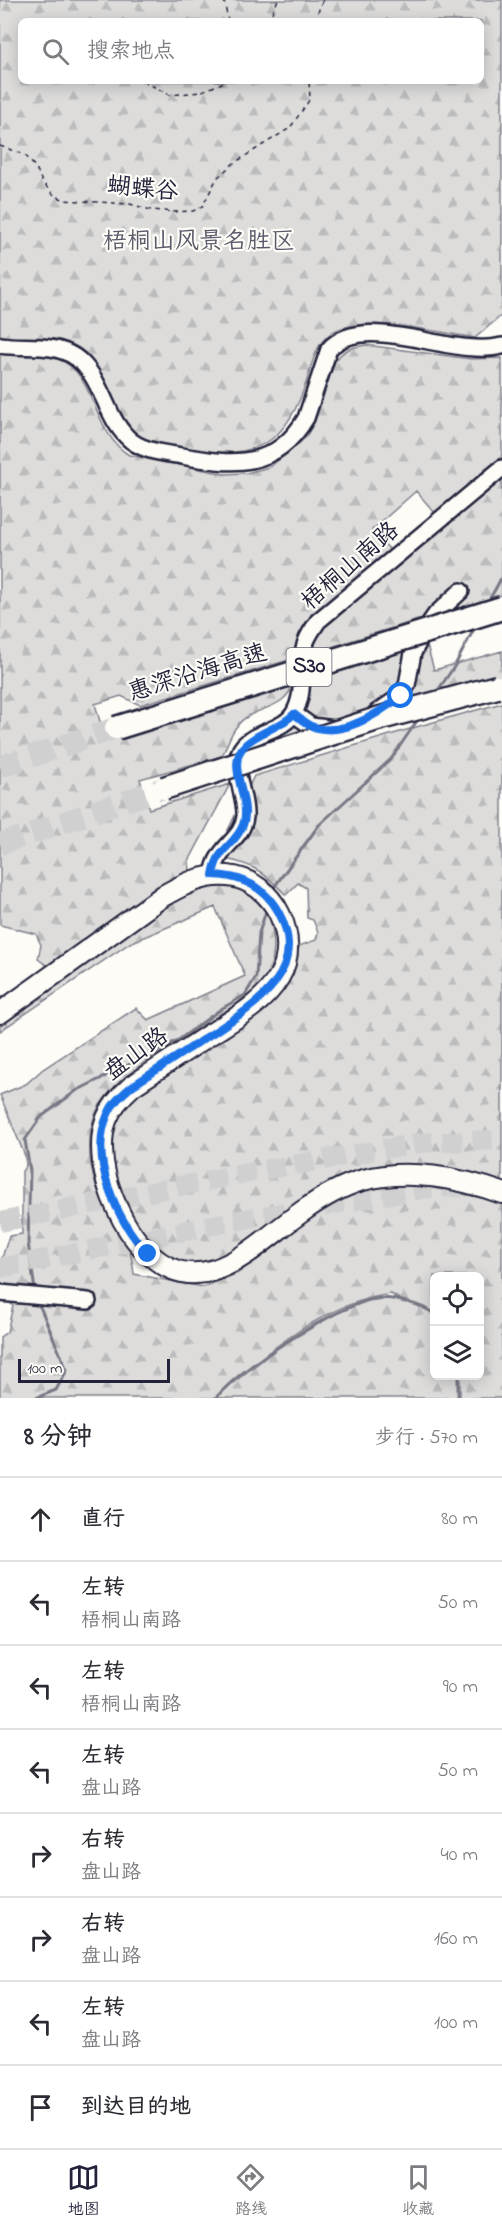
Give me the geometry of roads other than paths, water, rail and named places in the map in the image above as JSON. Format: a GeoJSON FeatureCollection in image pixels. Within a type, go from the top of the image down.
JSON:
{"type":"FeatureCollection","features":[{"type":"Feature","properties":{"kind":"highway","name":"惠深沿海高速"},"geometry":{"type":"LineString","coordinates":[[116,728],[502,608]]}},
{"type":"Feature","properties":{"kind":"highway"},"geometry":{"type":"LineString","coordinates":[[164,788],[377,719],[497,687]]}},
{"type":"Feature","properties":{"kind":"main road","name":"盘山路"},"geometry":{"type":"LineString","coordinates":[[0,1013],[163,896],[198,878],[213,875],[231,876],[246,881],[268,897],[284,924],[288,950],[286,963],[271,989],[251,1007],[132,1086],[117,1099],[108,1113],[103,1129],[101,1149],[104,1167],[119,1211],[138,1244],[159,1263],[174,1270],[201,1273],[231,1264],[303,1210],[347,1185],[364,1180],[383,1176],[423,1176],[472,1184],[502,1193]]}},
{"type":"Feature","properties":{"kind":"street"},"geometry":{"type":"LineString","coordinates":[[0,345],[52,347],[64,350],[76,358],[93,377],[111,416],[120,429],[129,439],[142,447],[161,453],[220,463],[237,463],[267,455],[280,447],[300,428],[306,418],[329,349],[345,337],[371,334],[472,348],[502,345]]}},
{"type":"Feature","properties":{"kind":"street","name":"梧桐山南路"},"geometry":{"type":"LineString","coordinates":[[294,714],[303,682],[305,645],[318,621],[502,468]]}},
{"type":"Feature","properties":{"kind":"street"},"geometry":{"type":"LineString","coordinates":[[213,875],[214,865],[220,852],[239,834],[244,823],[246,812],[237,764],[239,754],[245,744],[287,721],[294,714],[311,726],[328,729],[344,728],[359,723],[390,705],[401,696],[407,685],[413,653],[424,631],[436,614],[461,591]]}},
{"type":"Feature","properties":{"kind":"street"},"geometry":{"type":"LineString","coordinates":[[0,1293],[88,1301]]}},
{"type":"Feature","properties":{"kind":"waterway"},"geometry":{"type":"LineString","coordinates":[[488,602],[502,577]]}},
{"type":"Feature","properties":{"kind":"waterway"},"geometry":{"type":"LineString","coordinates":[[436,693],[454,667],[475,627]]}},
{"type":"Feature","properties":{"kind":"waterway"},"geometry":{"type":"LineString","coordinates":[[272,890],[319,825],[391,759],[419,718]]}},
{"type":"Feature","properties":{"kind":"waterway"},"geometry":{"type":"LineString","coordinates":[[35,1290],[28,1243],[30,1171],[25,1140],[41,1117],[76,1091],[180,1039],[221,1009],[245,995],[256,977],[259,933],[267,908]]}},
{"type":"Feature","properties":{"kind":"waterway"},"geometry":{"type":"LineString","coordinates":[[216,1398],[228,1385],[266,1355],[313,1325],[357,1304],[381,1298],[414,1304],[430,1311]]}},
{"type":"Feature","properties":{"kind":"waterway"},"geometry":{"type":"LineString","coordinates":[[36,1398],[56,1390],[67,1370],[38,1302]]}},
{"type":"Feature","properties":{"kind":"waterway"},"geometry":{"type":"LineString","coordinates":[[458,1380],[458,1398]]}},
{"type":"Feature","properties":{"kind":"tunnel"},"geometry":{"type":"LineString","coordinates":[[0,767],[116,728]]}},
{"type":"Feature","properties":{"kind":"tunnel"},"geometry":{"type":"LineString","coordinates":[[0,844],[164,788]]}},
{"type":"Feature","properties":{"kind":"tunnel"},"geometry":{"type":"LineString","coordinates":[[0,1222],[236,1175],[419,1143],[502,1140]]}},
{"type":"Feature","properties":{"kind":"tunnel"},"geometry":{"type":"LineString","coordinates":[[0,1268],[234,1221],[428,1188],[467,1187]]}},
{"type":"Feature","properties":{"kind":"park label","name":"梧桐山风景名胜区"},"geometry":{"type":"Point","coordinates":[199,242]}}]}
